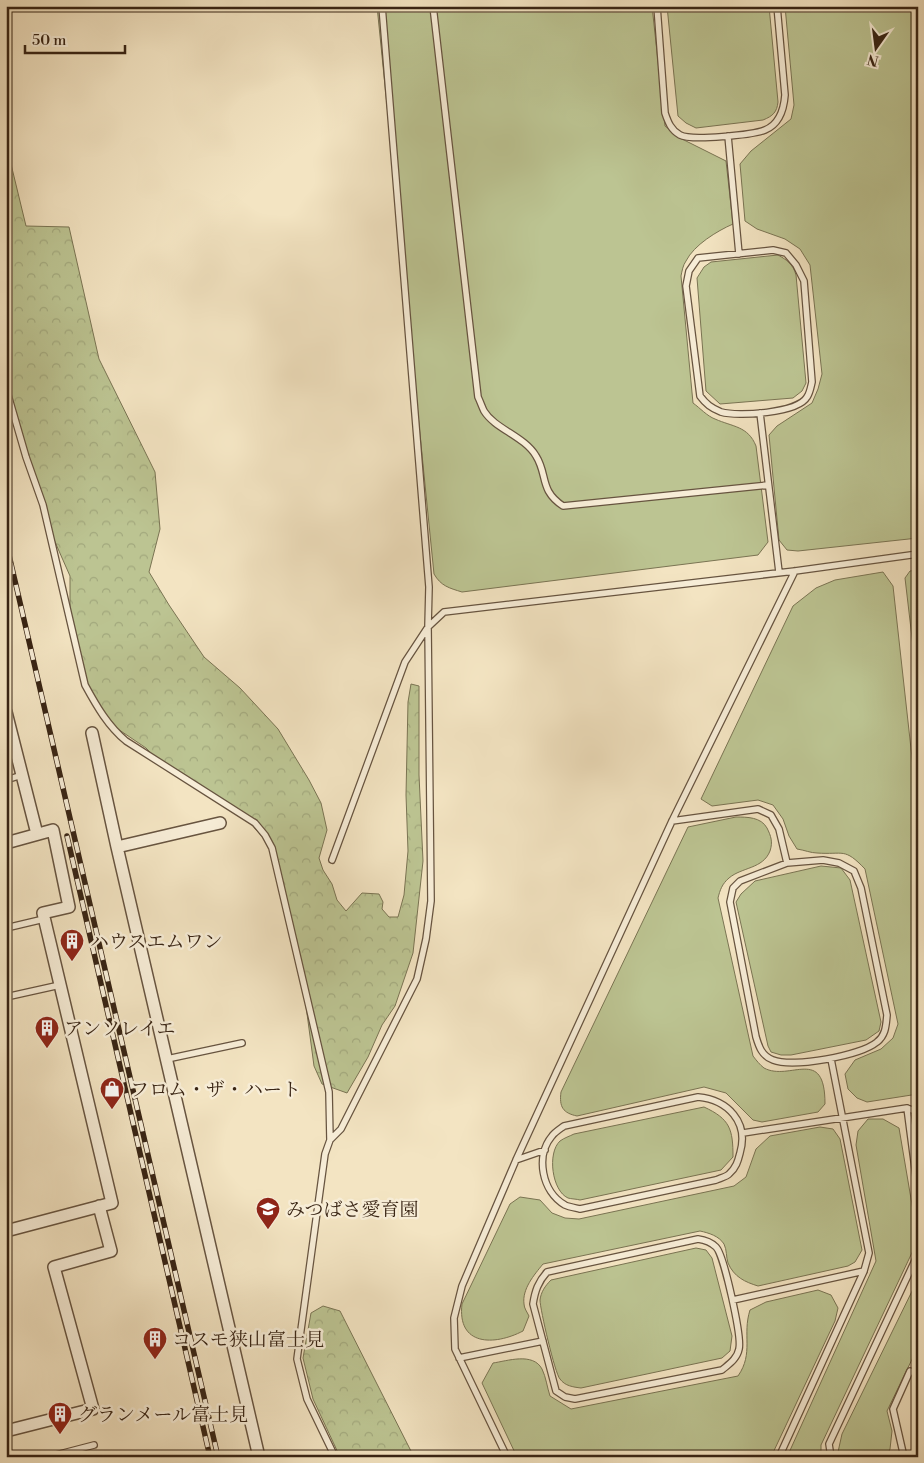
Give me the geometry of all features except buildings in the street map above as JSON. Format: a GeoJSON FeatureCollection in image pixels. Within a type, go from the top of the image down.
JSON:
{"type":"FeatureCollection","features":[{"type":"Feature","properties":{"kind":"street"},"geometry":{"type":"LineString","coordinates":[[6,712],[12,755],[22,775],[37,834]]}},
{"type":"Feature","properties":{"kind":"street"},"geometry":{"type":"LineString","coordinates":[[92,733],[259,1457]]}},
{"type":"Feature","properties":{"kind":"street"},"geometry":{"type":"LineString","coordinates":[[117,847],[220,823]]}},
{"type":"Feature","properties":{"kind":"street"},"geometry":{"type":"LineString","coordinates":[[6,843],[53,830],[69,907],[43,913],[112,1203],[6,1231]]}},
{"type":"Feature","properties":{"kind":"street"},"geometry":{"type":"LineString","coordinates":[[6,1431],[93,1409],[54,1267],[111,1251],[99,1206]]}},
{"type":"Feature","properties":{"kind":"lane"},"geometry":{"type":"LineString","coordinates":[[330,1140],[341,1129],[417,979],[426,939],[431,900],[428,587],[382,6]]}},
{"type":"Feature","properties":{"kind":"lane"},"geometry":{"type":"LineString","coordinates":[[433,6],[478,397],[485,412],[506,431],[525,442],[537,457],[553,499],[563,506],[768,486]]}},
{"type":"Feature","properties":{"kind":"lane"},"geometry":{"type":"LineString","coordinates":[[658,6],[665,113],[669,125],[680,135],[693,138],[728,136],[766,130],[776,122],[784,109],[785,95],[777,6]]}},
{"type":"Feature","properties":{"kind":"lane"},"geometry":{"type":"LineString","coordinates":[[728,136],[739,254]]}},
{"type":"Feature","properties":{"kind":"lane"},"geometry":{"type":"LineString","coordinates":[[773,250],[786,253],[796,265],[804,281],[812,382],[807,397],[793,407],[760,413],[724,413],[708,407],[700,396],[686,286],[689,271],[698,258],[773,250]]}},
{"type":"Feature","properties":{"kind":"lane"},"geometry":{"type":"LineString","coordinates":[[6,388],[42,505],[86,685],[96,706],[113,730],[126,742],[255,823],[265,835],[272,848],[328,1092],[330,1140],[325,1154],[297,1359],[307,1399],[334,1457]]}},
{"type":"Feature","properties":{"kind":"lane"},"geometry":{"type":"LineString","coordinates":[[760,413],[778,572]]}},
{"type":"Feature","properties":{"kind":"lane"},"geometry":{"type":"LineString","coordinates":[[332,860],[405,662],[428,627],[444,612],[795,571],[918,554]]}},
{"type":"Feature","properties":{"kind":"lane"},"geometry":{"type":"LineString","coordinates":[[507,1457],[455,1349],[454,1318],[462,1286],[516,1160],[672,821],[795,571]]}},
{"type":"Feature","properties":{"kind":"lane"},"geometry":{"type":"LineString","coordinates":[[6,780],[22,775]]}},
{"type":"Feature","properties":{"kind":"lane"},"geometry":{"type":"LineString","coordinates":[[672,821],[758,810],[771,815],[779,829],[787,863]]}},
{"type":"Feature","properties":{"kind":"lane"},"geometry":{"type":"LineString","coordinates":[[823,860],[839,863],[854,871],[861,888],[887,1014],[886,1030],[877,1042],[855,1052],[831,1059],[790,1064],[773,1060],[762,1053],[756,1037],[730,902],[733,888],[740,881],[787,863],[823,860]]}},
{"type":"Feature","properties":{"kind":"lane"},"geometry":{"type":"LineString","coordinates":[[6,928],[44,919]]}},
{"type":"Feature","properties":{"kind":"lane"},"geometry":{"type":"LineString","coordinates":[[6,997],[60,985]]}},
{"type":"Feature","properties":{"kind":"lane"},"geometry":{"type":"LineString","coordinates":[[167,1059],[242,1043]]}},
{"type":"Feature","properties":{"kind":"lane"},"geometry":{"type":"LineString","coordinates":[[780,1457],[864,1271],[869,1253],[831,1059]]}},
{"type":"Feature","properties":{"kind":"lane"},"geometry":{"type":"LineString","coordinates":[[698,1097],[712,1098],[734,1115],[743,1133],[737,1164],[729,1174],[716,1180],[580,1209],[566,1206],[555,1197],[547,1185],[542,1171],[545,1150],[551,1136],[564,1126],[698,1097]]}},
{"type":"Feature","properties":{"kind":"lane"},"geometry":{"type":"LineString","coordinates":[[907,1108],[918,1192]]}},
{"type":"Feature","properties":{"kind":"lane"},"geometry":{"type":"LineString","coordinates":[[743,1133],[907,1108],[918,1112]]}},
{"type":"Feature","properties":{"kind":"lane"},"geometry":{"type":"LineString","coordinates":[[516,1160],[545,1150]]}},
{"type":"Feature","properties":{"kind":"lane"},"geometry":{"type":"LineString","coordinates":[[698,1239],[707,1241],[717,1248],[733,1300],[740,1348],[734,1360],[722,1370],[575,1399],[566,1397],[556,1391],[543,1341],[534,1304],[540,1280],[547,1272],[698,1239]]}},
{"type":"Feature","properties":{"kind":"lane"},"geometry":{"type":"LineString","coordinates":[[831,1457],[829,1444],[918,1254]]}},
{"type":"Feature","properties":{"kind":"lane"},"geometry":{"type":"LineString","coordinates":[[733,1300],[864,1271]]}},
{"type":"Feature","properties":{"kind":"lane"},"geometry":{"type":"LineString","coordinates":[[460,1358],[543,1341]]}},
{"type":"Feature","properties":{"kind":"lane"},"geometry":{"type":"LineString","coordinates":[[904,1457],[892,1409],[910,1371],[918,1374]]}},
{"type":"Feature","properties":{"kind":"lane"},"geometry":{"type":"LineString","coordinates":[[48,1457],[94,1445]]}},
{"type":"Feature","properties":{"kind":"green space"},"geometry":{"type":"Polygon","coordinates":[[[377,6],[652,6],[665,126],[680,138],[726,161],[733,224],[720,230],[694,249],[685,263],[681,276],[693,403],[712,418],[739,428],[749,434],[756,446],[768,542],[758,555],[462,592],[446,586],[434,574],[377,6]]]}},
{"type":"Feature","properties":{"kind":"green space"},"geometry":{"type":"Polygon","coordinates":[[[667,6],[769,6],[778,102],[774,113],[763,120],[696,128],[678,116],[667,6]]]}},
{"type":"Feature","properties":{"kind":"green space"},"geometry":{"type":"Polygon","coordinates":[[[785,6],[918,6],[918,538],[798,551],[787,550],[779,540],[769,435],[777,426],[812,403],[822,374],[810,265],[800,249],[785,239],[757,229],[745,221],[740,164],[751,151],[791,119],[794,105],[785,6]]]}},
{"type":"Feature","properties":{"kind":"green space"},"geometry":{"type":"Polygon","coordinates":[[[6,128],[10,160],[26,226],[69,227],[99,359],[155,472],[160,529],[149,572],[204,657],[240,688],[278,729],[309,780],[321,803],[327,830],[319,858],[323,870],[332,884],[337,900],[346,911],[362,893],[379,894],[383,902],[382,909],[389,917],[398,917],[404,895],[408,851],[406,795],[408,702],[411,684],[419,686],[419,775],[423,861],[413,953],[395,1006],[382,1025],[368,1057],[347,1093],[322,1084],[314,1066],[302,976],[272,848],[244,816],[162,764],[146,748],[106,721],[85,685],[70,621],[70,576],[48,526],[6,382],[6,128]]]}},
{"type":"Feature","properties":{"kind":"green space"},"geometry":{"type":"Polygon","coordinates":[[[778,255],[789,263],[796,275],[806,383],[802,391],[793,398],[720,404],[706,391],[697,278],[704,267],[711,262],[778,255]]]}},
{"type":"Feature","properties":{"kind":"green space"},"geometry":{"type":"Polygon","coordinates":[[[918,570],[918,689],[905,578],[910,571],[918,570]]]}},
{"type":"Feature","properties":{"kind":"green space"},"geometry":{"type":"Polygon","coordinates":[[[883,572],[893,586],[918,812],[918,1094],[867,1102],[857,1098],[848,1089],[845,1074],[855,1060],[881,1049],[893,1038],[898,1024],[865,869],[848,855],[815,853],[797,849],[789,836],[783,819],[773,805],[758,800],[712,806],[701,799],[793,606],[816,588],[835,580],[883,572]]]}},
{"type":"Feature","properties":{"kind":"green space"},"geometry":{"type":"Polygon","coordinates":[[[736,817],[753,818],[764,824],[771,842],[771,848],[767,857],[757,865],[734,874],[729,878],[722,887],[718,898],[753,1056],[764,1068],[774,1071],[813,1070],[819,1075],[823,1086],[825,1104],[818,1112],[762,1122],[753,1120],[726,1093],[704,1087],[577,1116],[568,1113],[561,1105],[561,1092],[688,827],[736,817]]]}},
{"type":"Feature","properties":{"kind":"green space"},"geometry":{"type":"Polygon","coordinates":[[[821,866],[841,868],[850,880],[881,1022],[879,1031],[866,1040],[791,1055],[781,1055],[771,1052],[768,1046],[736,902],[741,894],[755,881],[821,866]]]}},
{"type":"Feature","properties":{"kind":"green space"},"geometry":{"type":"Polygon","coordinates":[[[704,1107],[720,1116],[731,1132],[733,1157],[721,1170],[580,1200],[568,1198],[558,1188],[553,1171],[553,1162],[556,1147],[563,1139],[574,1134],[704,1107]]]}},
{"type":"Feature","properties":{"kind":"green space"},"geometry":{"type":"Polygon","coordinates":[[[868,1119],[883,1119],[899,1128],[918,1240],[821,1445],[821,1457],[787,1457],[876,1261],[856,1145],[858,1131],[868,1119]]]}},
{"type":"Feature","properties":{"kind":"green space"},"geometry":{"type":"Polygon","coordinates":[[[820,1127],[833,1129],[840,1139],[862,1250],[855,1262],[848,1266],[758,1286],[744,1281],[733,1272],[728,1263],[725,1246],[722,1241],[714,1235],[700,1231],[543,1264],[529,1282],[525,1293],[524,1306],[529,1316],[523,1331],[501,1339],[490,1340],[480,1339],[471,1335],[465,1328],[462,1318],[462,1304],[510,1204],[520,1197],[540,1200],[552,1213],[565,1218],[579,1219],[734,1186],[746,1177],[756,1149],[770,1136],[820,1127]]]}},
{"type":"Feature","properties":{"kind":"green space"},"geometry":{"type":"Polygon","coordinates":[[[696,1248],[706,1250],[712,1258],[732,1336],[730,1351],[722,1358],[581,1388],[569,1386],[560,1379],[551,1354],[540,1300],[541,1294],[551,1280],[696,1248]]]}},
{"type":"Feature","properties":{"kind":"green space"},"geometry":{"type":"Polygon","coordinates":[[[918,1279],[918,1347],[887,1411],[892,1431],[890,1449],[886,1457],[840,1457],[838,1452],[842,1434],[918,1279]]]}},
{"type":"Feature","properties":{"kind":"green space"},"geometry":{"type":"Polygon","coordinates":[[[818,1290],[831,1295],[838,1308],[835,1321],[771,1457],[517,1457],[482,1383],[493,1363],[519,1359],[533,1361],[538,1364],[545,1375],[550,1396],[571,1409],[738,1376],[746,1360],[747,1328],[750,1310],[766,1302],[818,1290]]]}},
{"type":"Feature","properties":{"kind":"green space"},"geometry":{"type":"Polygon","coordinates":[[[323,1306],[340,1311],[414,1457],[340,1457],[313,1399],[303,1358],[311,1313],[323,1306]]]}},
{"type":"Feature","properties":{"kind":"railway"},"geometry":{"type":"LineString","coordinates":[[6,542],[218,1457]]}},
{"type":"Feature","properties":{"kind":"railway"},"geometry":{"type":"LineString","coordinates":[[67,836],[210,1457]]}},
{"type":"Feature","properties":{"kind":"place","name":"ハウスエムワン"},"geometry":{"type":"Point","coordinates":[72,962]}},
{"type":"Feature","properties":{"kind":"place","name":"アンソレイエ"},"geometry":{"type":"Point","coordinates":[47,1049]}},
{"type":"Feature","properties":{"kind":"place","name":"フロム・ザ・ハート"},"geometry":{"type":"Point","coordinates":[112,1110]}},
{"type":"Feature","properties":{"kind":"place","name":"みつばさ愛育園"},"geometry":{"type":"Point","coordinates":[268,1230]}},
{"type":"Feature","properties":{"kind":"place","name":"コスモ狭山富士見"},"geometry":{"type":"Point","coordinates":[155,1360]}},
{"type":"Feature","properties":{"kind":"place","name":"グランメール富士見"},"geometry":{"type":"Point","coordinates":[60,1435]}}]}
